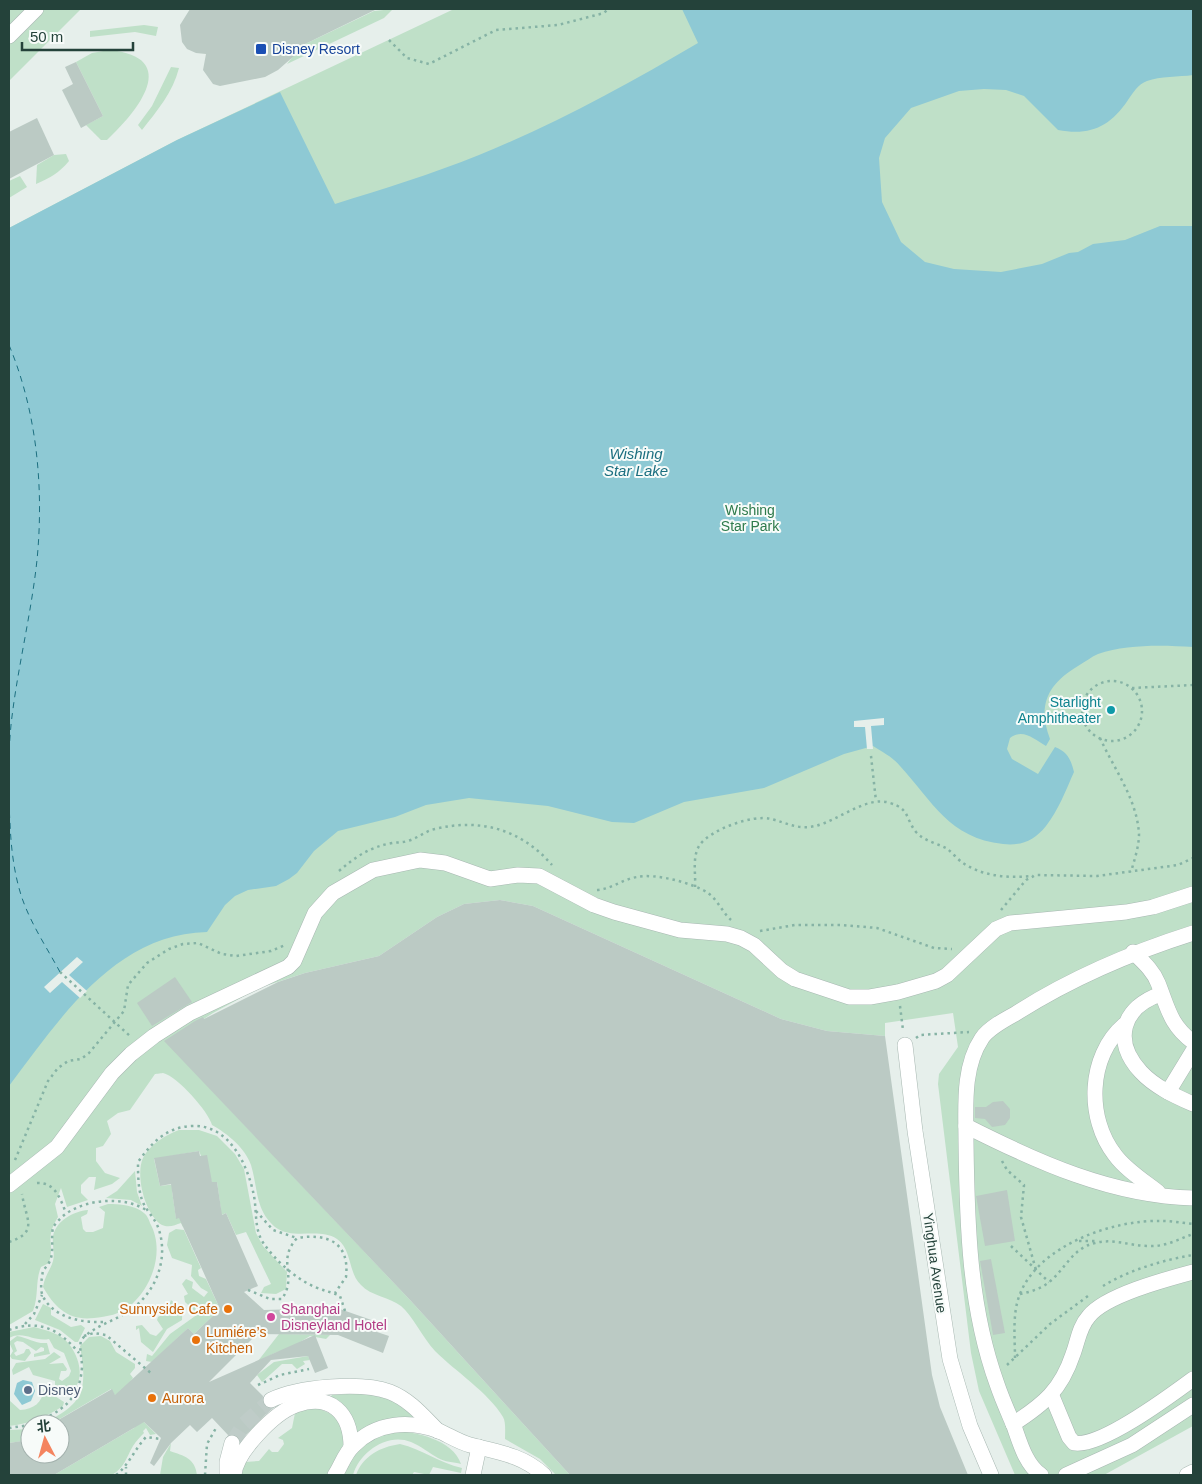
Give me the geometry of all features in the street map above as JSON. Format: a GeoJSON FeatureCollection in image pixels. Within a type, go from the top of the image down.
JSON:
{"type":"FeatureCollection","features":[{"type":"Feature","properties":{"kind":"street"},"geometry":{"type":"LineString","coordinates":[[9,36],[36,9]]}},
{"type":"Feature","properties":{"kind":"street"},"geometry":{"type":"LineString","coordinates":[[14,1174],[57,1147],[112,1073],[138,1048],[190,1013],[288,967],[294,961],[315,913],[333,893],[345,885],[386,866],[420,860],[444,863],[490,879],[518,875],[539,876],[594,905],[614,912],[680,930],[727,934],[741,938],[764,952],[782,971],[795,979],[832,993],[849,997],[870,997],[925,986],[947,975],[984,938],[996,929],[1010,923],[1126,912],[1154,907],[1193,894]]}},
{"type":"Feature","properties":{"kind":"street"},"geometry":{"type":"LineString","coordinates":[[1041,1475],[1032,1467],[996,1383],[974,1288],[969,1242],[966,1126],[970,1065],[982,1037],[1020,1010],[1078,976],[1133,952],[1190,936]]}},
{"type":"Feature","properties":{"kind":"street"},"geometry":{"type":"LineString","coordinates":[[1133,952],[1151,970],[1158,982],[1169,1016],[1193,1042]]}},
{"type":"Feature","properties":{"kind":"street"},"geometry":{"type":"LineString","coordinates":[[1161,994],[1139,1004],[1124,1025],[1116,1032],[1098,1069],[1095,1092],[1099,1125],[1115,1155],[1162,1195]]}},
{"type":"Feature","properties":{"kind":"street"},"geometry":{"type":"LineString","coordinates":[[1124,1025],[1124,1037],[1132,1060],[1140,1072],[1168,1092],[1193,1104]]}},
{"type":"Feature","properties":{"kind":"street","name":"Yinghua Avenue"},"geometry":{"type":"LineString","coordinates":[[905,1045],[915,1131],[950,1359],[967,1417],[991,1475]]}},
{"type":"Feature","properties":{"kind":"street"},"geometry":{"type":"LineString","coordinates":[[1168,1092],[1193,1051]]}},
{"type":"Feature","properties":{"kind":"street"},"geometry":{"type":"LineString","coordinates":[[966,1126],[1022,1154],[1078,1176],[1134,1190],[1193,1198]]}},
{"type":"Feature","properties":{"kind":"street"},"geometry":{"type":"LineString","coordinates":[[1013,1424],[1052,1396],[1064,1378],[1082,1325],[1090,1314],[1124,1295],[1165,1279],[1193,1272]]}},
{"type":"Feature","properties":{"kind":"street"},"geometry":{"type":"LineString","coordinates":[[1052,1396],[1069,1437],[1074,1442],[1080,1444],[1103,1436],[1154,1407],[1193,1379]]}},
{"type":"Feature","properties":{"kind":"street"},"geometry":{"type":"LineString","coordinates":[[271,1400],[311,1390],[354,1387],[389,1392],[411,1405],[439,1432]]}},
{"type":"Feature","properties":{"kind":"street"},"geometry":{"type":"LineString","coordinates":[[234,1475],[241,1454],[286,1410],[311,1390]]}},
{"type":"Feature","properties":{"kind":"street"},"geometry":{"type":"LineString","coordinates":[[286,1410],[296,1405],[316,1402],[333,1407],[349,1423],[351,1447]]}},
{"type":"Feature","properties":{"kind":"street"},"geometry":{"type":"LineString","coordinates":[[1066,1475],[1132,1445],[1193,1405]]}},
{"type":"Feature","properties":{"kind":"street"},"geometry":{"type":"LineString","coordinates":[[335,1475],[351,1447],[372,1432],[394,1424],[407,1424],[439,1432],[458,1441],[508,1453],[524,1460],[544,1475]]}},
{"type":"Feature","properties":{"kind":"street"},"geometry":{"type":"LineString","coordinates":[[227,1475],[227,1462],[232,1443]]}},
{"type":"Feature","properties":{"kind":"street"},"geometry":{"type":"LineString","coordinates":[[473,1475],[479,1446]]}},
{"type":"Feature","properties":{"kind":"street"},"geometry":{"type":"LineString","coordinates":[[524,1460],[533,1475]]}},
{"type":"Feature","properties":{"kind":"street"},"geometry":{"type":"LineString","coordinates":[[1187,1475],[1193,1472]]}},
{"type":"Feature","properties":{"kind":"path"},"geometry":{"type":"LineString","coordinates":[[389,40],[407,58],[429,64],[496,30],[558,26],[604,13],[608,9]]}},
{"type":"Feature","properties":{"kind":"path"},"geometry":{"type":"LineString","coordinates":[[1107,681],[1117,681],[1130,687],[1139,698],[1142,707],[1138,726],[1123,738],[1114,740],[1100,737],[1088,728],[1083,719],[1084,699],[1094,688],[1107,681]]}},
{"type":"Feature","properties":{"kind":"path"},"geometry":{"type":"LineString","coordinates":[[1130,687],[1193,685]]}},
{"type":"Feature","properties":{"kind":"path"},"geometry":{"type":"LineString","coordinates":[[1100,737],[1132,803],[1137,819],[1139,836],[1131,872]]}},
{"type":"Feature","properties":{"kind":"path"},"geometry":{"type":"LineString","coordinates":[[871,756],[876,801]]}},
{"type":"Feature","properties":{"kind":"path"},"geometry":{"type":"LineString","coordinates":[[695,888],[695,856],[699,846],[725,828],[747,820],[770,818],[793,827],[816,826],[876,801],[902,807],[917,833],[946,849],[973,869],[999,876],[1036,875],[1074,878],[1178,865],[1193,858]]}},
{"type":"Feature","properties":{"kind":"path"},"geometry":{"type":"LineString","coordinates":[[335,874],[354,857],[371,849],[407,841],[435,829],[470,825],[489,826],[505,830],[520,837],[545,857],[556,870]]}},
{"type":"Feature","properties":{"kind":"path"},"geometry":{"type":"LineString","coordinates":[[594,890],[609,889],[635,877],[648,875],[708,893],[736,926]]}},
{"type":"Feature","properties":{"kind":"path"},"geometry":{"type":"LineString","coordinates":[[999,912],[1026,880],[1036,875]]}},
{"type":"Feature","properties":{"kind":"path"},"geometry":{"type":"LineString","coordinates":[[752,932],[795,925],[842,925],[877,928],[934,948],[947,950],[958,947]]}},
{"type":"Feature","properties":{"kind":"path"},"geometry":{"type":"LineString","coordinates":[[14,1174],[18,1155],[41,1094],[58,1068],[68,1061],[81,1059],[89,1053],[124,1010],[128,985],[147,963],[169,949],[198,943],[222,954],[236,956],[271,951],[282,947],[291,940]]}},
{"type":"Feature","properties":{"kind":"path"},"geometry":{"type":"LineString","coordinates":[[60,972],[125,1031],[138,1048]]}},
{"type":"Feature","properties":{"kind":"path"},"geometry":{"type":"LineString","coordinates":[[898,992],[905,1045],[920,1035],[956,1032]]}},
{"type":"Feature","properties":{"kind":"path"},"geometry":{"type":"LineString","coordinates":[[78,1353],[84,1336],[104,1322],[133,1309],[148,1292],[159,1273],[164,1253],[159,1228],[147,1211],[142,1199],[138,1162],[148,1148],[169,1130],[181,1126],[202,1125],[218,1132],[231,1143],[248,1174],[258,1232],[264,1244],[294,1275],[315,1287],[335,1293],[343,1300],[346,1311]]}},
{"type":"Feature","properties":{"kind":"path"},"geometry":{"type":"LineString","coordinates":[[994,1141],[1007,1170],[1024,1185],[1020,1217],[1036,1270]]}},
{"type":"Feature","properties":{"kind":"path"},"geometry":{"type":"LineString","coordinates":[[9,1242],[21,1239],[26,1235],[29,1228],[14,1174],[18,1155]]}},
{"type":"Feature","properties":{"kind":"path"},"geometry":{"type":"LineString","coordinates":[[33,1184],[46,1183],[52,1187],[66,1213]]}},
{"type":"Feature","properties":{"kind":"path"},"geometry":{"type":"LineString","coordinates":[[24,1325],[34,1314],[42,1295],[43,1270],[50,1264],[52,1256],[53,1227],[66,1213],[84,1206],[115,1201],[126,1202],[147,1211]]}},
{"type":"Feature","properties":{"kind":"path"},"geometry":{"type":"LineString","coordinates":[[255,1211],[273,1230],[297,1238],[326,1237],[338,1245],[344,1254],[347,1272],[346,1277],[335,1293]]}},
{"type":"Feature","properties":{"kind":"path"},"geometry":{"type":"LineString","coordinates":[[1015,1358],[1015,1317],[1020,1294],[1036,1270],[1053,1255],[1078,1240],[1111,1227],[1162,1221],[1193,1224]]}},
{"type":"Feature","properties":{"kind":"path"},"geometry":{"type":"LineString","coordinates":[[1020,1294],[1035,1291],[1049,1282],[1079,1250],[1094,1243],[1112,1241],[1150,1246],[1167,1244],[1193,1234]]}},
{"type":"Feature","properties":{"kind":"path"},"geometry":{"type":"LineString","coordinates":[[248,1290],[270,1299],[282,1299],[289,1289],[287,1252],[297,1238]]}},
{"type":"Feature","properties":{"kind":"path"},"geometry":{"type":"LineString","coordinates":[[1078,1240],[1103,1242]]}},
{"type":"Feature","properties":{"kind":"path"},"geometry":{"type":"LineString","coordinates":[[1011,1246],[1049,1282]]}},
{"type":"Feature","properties":{"kind":"path"},"geometry":{"type":"LineString","coordinates":[[42,1295],[54,1310],[70,1318],[85,1322],[104,1322]]}},
{"type":"Feature","properties":{"kind":"path"},"geometry":{"type":"LineString","coordinates":[[9,1330],[24,1325],[46,1327],[67,1338],[78,1353],[82,1364],[79,1389],[66,1406],[50,1414]]}},
{"type":"Feature","properties":{"kind":"path"},"geometry":{"type":"LineString","coordinates":[[84,1336],[94,1333],[106,1335],[152,1374]]}},
{"type":"Feature","properties":{"kind":"path"},"geometry":{"type":"LineString","coordinates":[[258,1385],[280,1375],[309,1369]]}},
{"type":"Feature","properties":{"kind":"path"},"geometry":{"type":"LineString","coordinates":[[205,1475],[207,1444],[216,1428]]}},
{"type":"Feature","properties":{"kind":"path"},"geometry":{"type":"LineString","coordinates":[[116,1475],[126,1467],[137,1447],[146,1437],[161,1439]]}},
{"type":"Feature","properties":{"kind":"path"},"geometry":{"type":"LineString","coordinates":[[126,1467],[126,1475]]}},
{"type":"Feature","properties":{"kind":"green space"},"geometry":{"type":"Polygon","coordinates":[[[9,9],[81,9],[9,81],[9,9]]]}},
{"type":"Feature","properties":{"kind":"green space"},"geometry":{"type":"Polygon","coordinates":[[[393,9],[384,18],[287,64],[301,46],[374,11],[393,9]]]}},
{"type":"Feature","properties":{"kind":"green space","name":"Wishing Star Lake"},"geometry":{"type":"Polygon","coordinates":[[[454,9],[1193,9],[1193,1426],[1104,1475],[1015,1475],[979,1391],[971,1353],[938,1084],[939,1074],[958,1047],[953,1013],[885,1023],[885,1036],[827,1031],[781,1019],[533,906],[500,900],[464,904],[437,917],[379,956],[305,973],[259,988],[213,1013],[167,1043],[410,1300],[570,1475],[556,1475],[540,1459],[505,1439],[504,1419],[497,1408],[481,1391],[435,1351],[401,1306],[370,1292],[361,1285],[354,1274],[342,1243],[337,1239],[322,1234],[290,1233],[275,1227],[260,1206],[251,1165],[245,1153],[230,1137],[212,1125],[205,1112],[184,1087],[163,1073],[155,1074],[130,1110],[118,1113],[107,1121],[111,1134],[103,1146],[96,1148],[96,1161],[105,1173],[120,1178],[112,1184],[94,1190],[96,1177],[89,1177],[81,1185],[81,1193],[88,1200],[67,1207],[61,1188],[55,1204],[58,1217],[51,1236],[51,1256],[49,1263],[41,1267],[39,1272],[33,1311],[9,1325],[9,228],[177,140],[454,9]]]}},
{"type":"Feature","properties":{"kind":"green space"},"geometry":{"type":"Polygon","coordinates":[[[144,25],[158,27],[156,36],[135,32],[90,37],[90,31],[144,25]]]}},
{"type":"Feature","properties":{"kind":"green space"},"geometry":{"type":"Polygon","coordinates":[[[109,50],[131,55],[144,63],[149,74],[147,87],[141,101],[131,115],[107,140],[101,140],[86,125],[103,116],[76,62],[92,53],[109,50]]]}},
{"type":"Feature","properties":{"kind":"green space"},"geometry":{"type":"Polygon","coordinates":[[[171,67],[179,68],[173,85],[164,101],[142,130],[138,125],[152,106],[171,67]]]}},
{"type":"Feature","properties":{"kind":"green space"},"geometry":{"type":"Polygon","coordinates":[[[66,154],[69,161],[62,169],[46,180],[36,184],[37,165],[54,155],[66,154]]]}},
{"type":"Feature","properties":{"kind":"green space"},"geometry":{"type":"Polygon","coordinates":[[[20,176],[27,187],[9,198],[9,181],[20,176]]]}},
{"type":"Feature","properties":{"kind":"green space"},"geometry":{"type":"Polygon","coordinates":[[[179,1130],[199,1130],[217,1136],[235,1154],[244,1169],[256,1233],[263,1246],[287,1272],[286,1289],[276,1294],[261,1293],[264,1287],[271,1284],[246,1232],[236,1235],[226,1213],[210,1220],[221,1210],[217,1182],[212,1182],[199,1151],[154,1159],[160,1186],[176,1184],[177,1190],[172,1191],[176,1218],[196,1215],[183,1227],[181,1223],[172,1226],[162,1225],[151,1213],[146,1204],[141,1184],[140,1174],[143,1158],[150,1148],[159,1141],[179,1130]]]}},
{"type":"Feature","properties":{"kind":"green space"},"geometry":{"type":"Polygon","coordinates":[[[135,1171],[137,1192],[142,1206],[131,1200],[106,1198],[117,1191],[135,1171]]]}},
{"type":"Feature","properties":{"kind":"green space"},"geometry":{"type":"Polygon","coordinates":[[[108,1204],[132,1207],[146,1215],[154,1233],[156,1245],[154,1267],[145,1288],[138,1298],[126,1309],[103,1317],[85,1318],[70,1315],[58,1307],[43,1287],[53,1261],[53,1237],[55,1231],[57,1226],[66,1218],[77,1212],[88,1210],[87,1214],[81,1217],[83,1229],[86,1232],[93,1232],[103,1228],[105,1212],[99,1207],[108,1204]]]}},
{"type":"Feature","properties":{"kind":"green space"},"geometry":{"type":"Polygon","coordinates":[[[176,1229],[184,1230],[201,1268],[198,1270],[199,1276],[206,1279],[220,1309],[194,1334],[188,1328],[152,1362],[146,1361],[147,1354],[152,1356],[170,1334],[198,1314],[185,1302],[184,1296],[188,1294],[182,1284],[186,1279],[193,1282],[192,1288],[204,1297],[208,1292],[201,1288],[191,1276],[192,1265],[172,1258],[167,1245],[169,1233],[176,1229]]]}},
{"type":"Feature","properties":{"kind":"green space"},"geometry":{"type":"Polygon","coordinates":[[[171,1300],[180,1308],[182,1320],[167,1329],[153,1352],[141,1342],[139,1328],[136,1330],[136,1326],[142,1325],[150,1334],[156,1336],[163,1329],[157,1320],[158,1317],[167,1312],[171,1300]]]}},
{"type":"Feature","properties":{"kind":"green space"},"geometry":{"type":"Polygon","coordinates":[[[43,1304],[51,1308],[51,1315],[71,1327],[81,1325],[85,1328],[78,1342],[75,1342],[60,1330],[35,1320],[43,1304]]]}},
{"type":"Feature","properties":{"kind":"green space"},"geometry":{"type":"Polygon","coordinates":[[[34,1327],[61,1337],[74,1351],[80,1376],[74,1389],[67,1393],[55,1385],[55,1381],[33,1375],[29,1367],[13,1375],[12,1370],[16,1363],[45,1359],[54,1352],[61,1357],[49,1364],[63,1363],[67,1369],[66,1371],[61,1371],[59,1379],[62,1381],[69,1376],[71,1371],[64,1353],[54,1348],[49,1339],[19,1335],[9,1338],[9,1332],[34,1327]]]}},
{"type":"Feature","properties":{"kind":"green space"},"geometry":{"type":"Polygon","coordinates":[[[279,1334],[330,1335],[326,1339],[310,1336],[287,1350],[277,1352],[258,1361],[279,1334]]]}},
{"type":"Feature","properties":{"kind":"green space"},"geometry":{"type":"Polygon","coordinates":[[[17,1336],[39,1343],[47,1343],[50,1354],[34,1357],[34,1354],[44,1351],[44,1348],[41,1347],[36,1351],[23,1342],[17,1341],[14,1343],[17,1351],[14,1353],[16,1356],[24,1353],[26,1349],[29,1349],[31,1353],[25,1361],[12,1359],[10,1356],[13,1351],[9,1342],[17,1336]]]}},
{"type":"Feature","properties":{"kind":"green space"},"geometry":{"type":"Polygon","coordinates":[[[101,1336],[110,1341],[116,1352],[135,1364],[135,1368],[130,1374],[133,1378],[119,1395],[123,1409],[111,1389],[68,1414],[61,1414],[75,1402],[80,1394],[83,1385],[83,1374],[80,1346],[89,1337],[101,1336]]]}},
{"type":"Feature","properties":{"kind":"green space"},"geometry":{"type":"Polygon","coordinates":[[[308,1356],[310,1360],[303,1361],[305,1364],[297,1369],[292,1364],[282,1364],[262,1382],[257,1375],[274,1362],[308,1356]]]}},
{"type":"Feature","properties":{"kind":"green space"},"geometry":{"type":"Polygon","coordinates":[[[44,1389],[64,1402],[63,1406],[48,1414],[20,1414],[20,1424],[9,1426],[9,1400],[20,1410],[33,1407],[39,1402],[44,1389]]]}},
{"type":"Feature","properties":{"kind":"green space"},"geometry":{"type":"Polygon","coordinates":[[[362,1393],[392,1401],[417,1420],[357,1434],[345,1406],[336,1399],[330,1398],[332,1395],[362,1393]]]}},
{"type":"Feature","properties":{"kind":"green space"},"geometry":{"type":"Polygon","coordinates":[[[307,1408],[318,1408],[337,1417],[346,1441],[329,1475],[239,1475],[245,1462],[259,1461],[269,1449],[272,1452],[278,1452],[284,1444],[283,1440],[278,1438],[292,1428],[295,1413],[307,1408]]]}},
{"type":"Feature","properties":{"kind":"green space"},"geometry":{"type":"Polygon","coordinates":[[[139,1417],[156,1434],[150,1435],[146,1428],[133,1446],[123,1465],[112,1475],[54,1475],[134,1428],[139,1417]]]}},
{"type":"Feature","properties":{"kind":"green space"},"geometry":{"type":"Polygon","coordinates":[[[20,1429],[20,1441],[9,1443],[9,1430],[20,1429]]]}},
{"type":"Feature","properties":{"kind":"green space"},"geometry":{"type":"Polygon","coordinates":[[[392,1430],[432,1438],[450,1448],[457,1455],[461,1464],[440,1459],[411,1442],[393,1440],[375,1446],[368,1452],[361,1459],[353,1475],[341,1475],[361,1446],[374,1436],[392,1430]]]}},
{"type":"Feature","properties":{"kind":"green space"},"geometry":{"type":"Polygon","coordinates":[[[171,1443],[170,1451],[188,1458],[194,1465],[197,1475],[160,1475],[163,1457],[171,1443]]]}},
{"type":"Feature","properties":{"kind":"green space"},"geometry":{"type":"Polygon","coordinates":[[[400,1444],[462,1468],[461,1473],[433,1467],[429,1475],[414,1472],[412,1475],[356,1475],[363,1463],[373,1454],[386,1447],[400,1444]]]}},
{"type":"Feature","properties":{"kind":"water","name":"Wishing Star Lake"},"geometry":{"type":"Polygon","coordinates":[[[682,9],[1193,9],[1193,75],[1158,78],[1144,82],[1136,89],[1114,117],[1098,127],[1080,132],[1058,130],[1024,96],[1006,90],[959,91],[911,108],[885,138],[879,158],[882,202],[901,242],[925,262],[954,269],[1001,272],[1042,264],[1069,253],[1078,252],[1093,244],[1125,240],[1160,226],[1193,226],[1193,647],[1145,646],[1121,648],[1098,654],[1059,680],[1048,696],[1045,706],[1046,727],[1050,739],[1046,746],[1024,734],[1019,734],[1010,738],[1007,749],[1012,759],[1038,774],[1055,747],[1063,751],[1068,757],[1074,772],[1058,807],[1046,826],[1032,839],[1021,843],[1003,844],[984,840],[955,826],[933,805],[891,757],[873,746],[844,754],[764,788],[684,802],[634,823],[612,822],[548,806],[469,798],[426,805],[395,817],[338,831],[314,851],[297,873],[289,879],[276,886],[248,890],[235,896],[225,905],[207,932],[174,936],[144,948],[117,964],[92,985],[69,1009],[9,1086],[9,228],[177,140],[280,92],[335,204],[389,187],[461,162],[563,117],[618,89],[698,43],[682,9]]]}},
{"type":"Feature","properties":{"kind":"water"},"geometry":{"type":"Polygon","coordinates":[[[23,1380],[32,1382],[35,1391],[31,1401],[22,1405],[14,1394],[17,1383],[23,1380]]]}},
{"type":"Feature","properties":{"kind":"pier"},"geometry":{"type":"Polygon","coordinates":[[[884,718],[884,725],[871,726],[873,749],[867,749],[865,727],[854,727],[854,721],[884,718]]]}},
{"type":"Feature","properties":{"kind":"pier"},"geometry":{"type":"Polygon","coordinates":[[[77,957],[83,962],[69,975],[87,991],[80,998],[62,982],[50,993],[44,987],[77,957]]]}},
{"type":"Feature","properties":{"kind":"building","name":"Disney Resort"},"geometry":{"type":"Polygon","coordinates":[[[190,9],[377,9],[301,46],[294,56],[278,70],[265,77],[220,86],[213,84],[203,70],[206,54],[196,53],[187,49],[182,42],[180,25],[190,9]]]}},
{"type":"Feature","properties":{"kind":"building"},"geometry":{"type":"Polygon","coordinates":[[[76,62],[103,116],[81,128],[62,90],[73,84],[65,67],[76,62]]]}},
{"type":"Feature","properties":{"kind":"building"},"geometry":{"type":"Polygon","coordinates":[[[37,118],[54,155],[9,179],[9,132],[37,118]]]}},
{"type":"Feature","properties":{"kind":"building"},"geometry":{"type":"Polygon","coordinates":[[[500,900],[533,906],[781,1019],[827,1031],[885,1036],[932,1375],[940,1407],[968,1475],[570,1475],[410,1300],[164,1041],[195,1021],[203,1017],[204,1019],[278,982],[305,973],[379,956],[437,917],[464,904],[500,900]]]}},
{"type":"Feature","properties":{"kind":"building"},"geometry":{"type":"Polygon","coordinates":[[[175,977],[192,1002],[152,1026],[137,1003],[175,977]]]}},
{"type":"Feature","properties":{"kind":"building"},"geometry":{"type":"Polygon","coordinates":[[[1003,1101],[1010,1109],[1010,1118],[1005,1125],[992,1127],[985,1119],[975,1118],[975,1107],[986,1107],[993,1102],[1003,1101]]]}},
{"type":"Feature","properties":{"kind":"building","name":"Shanghai Disneyland Hotel"},"geometry":{"type":"Polygon","coordinates":[[[199,1151],[200,1156],[207,1155],[212,1182],[217,1182],[222,1215],[226,1213],[258,1286],[244,1292],[264,1310],[337,1308],[380,1323],[377,1332],[389,1336],[383,1353],[338,1335],[257,1334],[209,1382],[315,1335],[328,1368],[315,1373],[308,1356],[271,1360],[250,1383],[263,1396],[262,1403],[265,1407],[271,1409],[241,1440],[235,1434],[228,1435],[212,1418],[197,1432],[190,1425],[171,1443],[154,1466],[150,1463],[161,1438],[144,1422],[54,1475],[9,1475],[9,1443],[20,1441],[20,1464],[70,1464],[69,1414],[112,1389],[115,1395],[188,1328],[194,1334],[220,1309],[179,1218],[176,1219],[171,1184],[160,1186],[154,1158],[199,1151]]]}},
{"type":"Feature","properties":{"kind":"building"},"geometry":{"type":"Polygon","coordinates":[[[1007,1190],[1015,1241],[985,1246],[976,1196],[1007,1190]]]}},
{"type":"Feature","properties":{"kind":"building"},"geometry":{"type":"Polygon","coordinates":[[[991,1259],[1005,1333],[993,1335],[980,1261],[991,1259]]]}},
{"type":"Feature","properties":{"kind":"ferry route"},"geometry":{"type":"LineString","coordinates":[[9,345],[19,371],[32,423],[39,478],[40,505],[37,560],[11,725],[9,749],[11,842],[22,898],[35,927],[60,972]]}},
{"type":"Feature","properties":{"kind":"tunnel"},"geometry":{"type":"LineString","coordinates":[[232,1443],[244,1424],[271,1400]]}},
{"type":"Feature","properties":{"kind":"place","name":"Disney Resort"},"geometry":{"type":"Point","coordinates":[261,49]}},
{"type":"Feature","properties":{"kind":"place","name":"Starlight Amphitheater"},"geometry":{"type":"Point","coordinates":[1111,710]}},
{"type":"Feature","properties":{"kind":"place","name":"Sunnyside Cafe"},"geometry":{"type":"Point","coordinates":[228,1309]}},
{"type":"Feature","properties":{"kind":"place","name":"Shanghai Disneyland Hotel"},"geometry":{"type":"Point","coordinates":[271,1317]}},
{"type":"Feature","properties":{"kind":"place","name":"Lumiére’s Kitchen"},"geometry":{"type":"Point","coordinates":[196,1340]}},
{"type":"Feature","properties":{"kind":"place","name":"Disney"},"geometry":{"type":"Point","coordinates":[28,1390]}},
{"type":"Feature","properties":{"kind":"place","name":"Aurora"},"geometry":{"type":"Point","coordinates":[152,1398]}},
{"type":"Feature","properties":{"kind":"park label","name":"Wishing Star Park"},"geometry":{"type":"Point","coordinates":[750,518]}}]}
